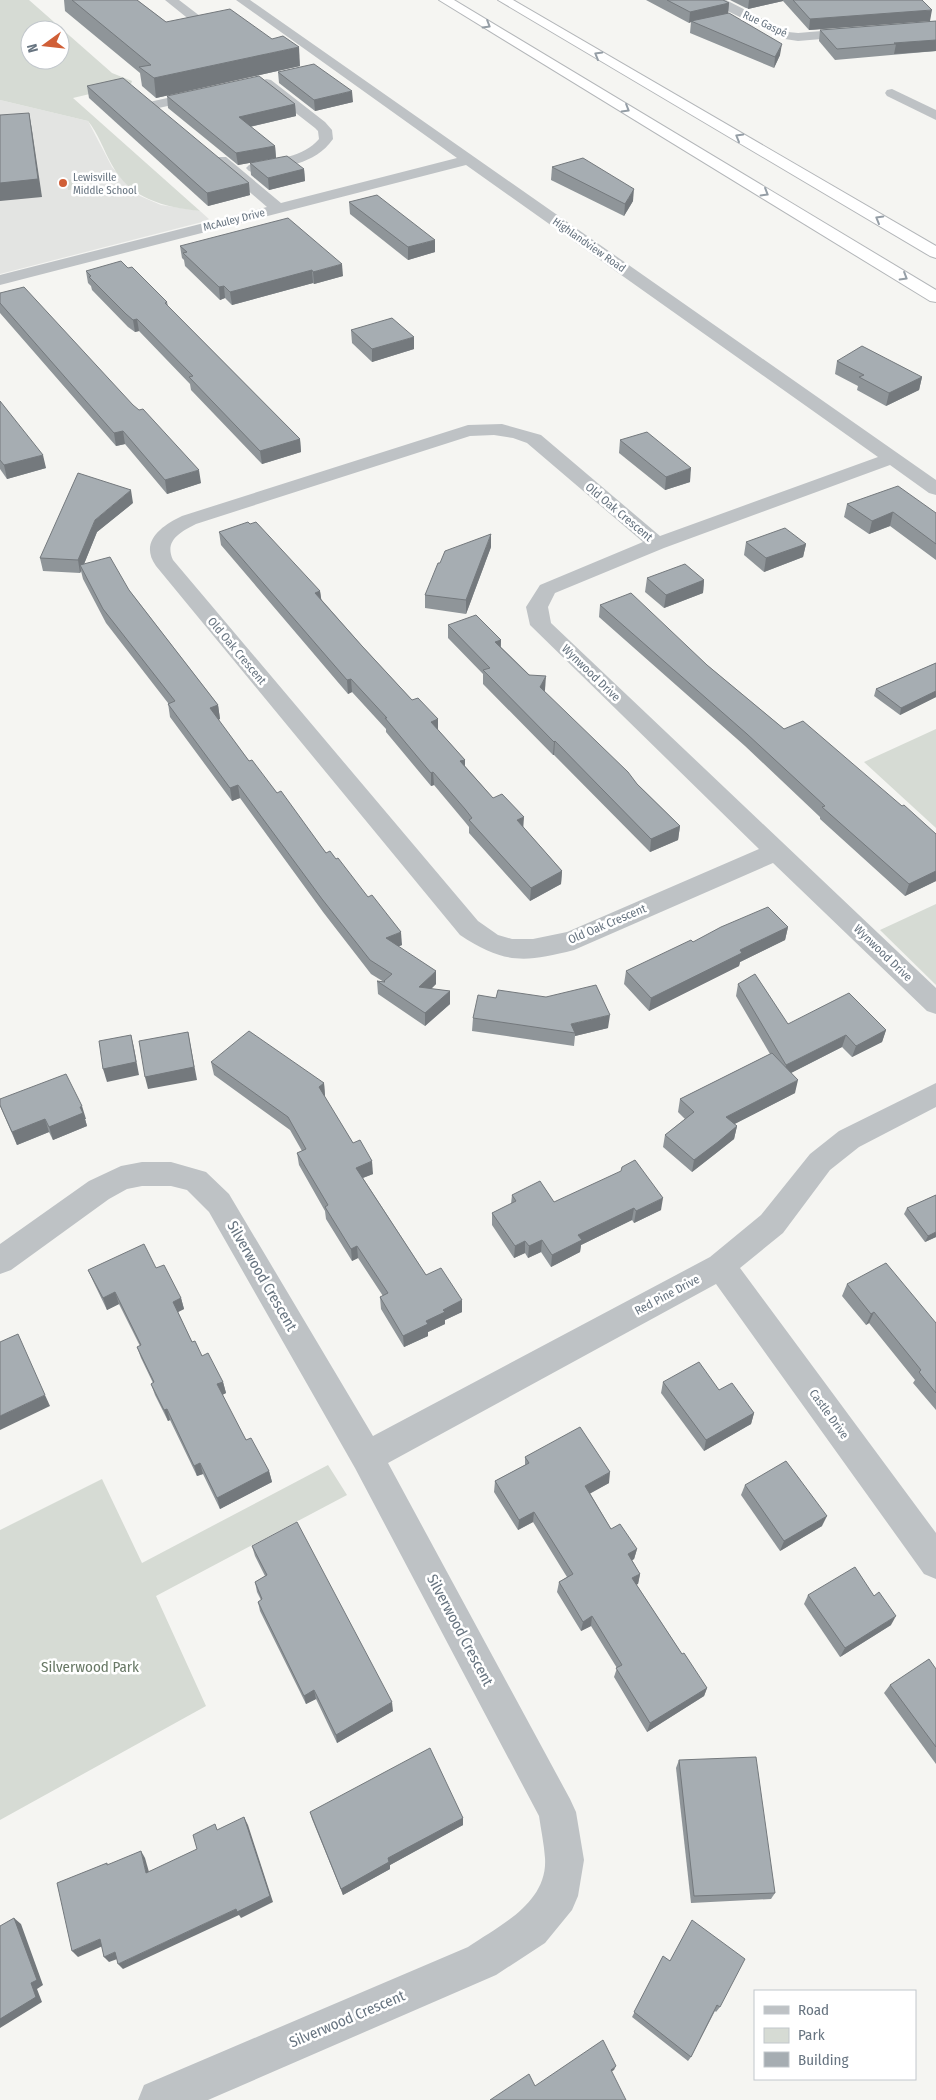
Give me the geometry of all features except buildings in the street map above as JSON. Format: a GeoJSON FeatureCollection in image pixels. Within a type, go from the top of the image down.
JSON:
{"type":"FeatureCollection","features":[{"type":"Feature","properties":{"kind":"highway"},"geometry":{"type":"LineString","coordinates":[[445,0],[936,296]]}},
{"type":"Feature","properties":{"kind":"highway"},"geometry":{"type":"LineString","coordinates":[[504,0],[936,253]]}},
{"type":"Feature","properties":{"kind":"street"},"geometry":{"type":"LineString","coordinates":[[171,0],[206,26]]}},
{"type":"Feature","properties":{"kind":"street","name":"Highlandview Road"},"geometry":{"type":"LineString","coordinates":[[242,0],[936,489]]}},
{"type":"Feature","properties":{"kind":"street","name":"Rue Gaspé"},"geometry":{"type":"LineString","coordinates":[[716,0],[785,35],[798,37],[867,32]]}},
{"type":"Feature","properties":{"kind":"street"},"geometry":{"type":"LineString","coordinates":[[245,18],[262,14]]}},
{"type":"Feature","properties":{"kind":"street"},"geometry":{"type":"LineString","coordinates":[[190,30],[221,23]]}},
{"type":"Feature","properties":{"kind":"street"},"geometry":{"type":"LineString","coordinates":[[316,69],[334,65]]}},
{"type":"Feature","properties":{"kind":"street"},"geometry":{"type":"LineString","coordinates":[[235,172],[306,155],[319,148],[326,139],[324,130],[320,125],[259,82],[281,77]]}},
{"type":"Feature","properties":{"kind":"street"},"geometry":{"type":"LineString","coordinates":[[154,105],[218,91]]}},
{"type":"Feature","properties":{"kind":"street"},"geometry":{"type":"LineString","coordinates":[[892,93],[936,116]]}},
{"type":"Feature","properties":{"kind":"street"},"geometry":{"type":"LineString","coordinates":[[142,96],[168,117]]}},
{"type":"Feature","properties":{"kind":"street"},"geometry":{"type":"LineString","coordinates":[[210,152],[279,209]]}},
{"type":"Feature","properties":{"kind":"street","name":"McAuley Drive"},"geometry":{"type":"LineString","coordinates":[[0,280],[468,160]]}},
{"type":"Feature","properties":{"kind":"street","name":"Old Oak Crescent"},"geometry":{"type":"LineString","coordinates":[[657,544],[534,439],[519,432],[487,429],[468,431],[189,520],[174,527],[164,538],[159,550],[163,562],[469,928],[492,943],[516,950],[543,948],[574,940],[777,851]]}},
{"type":"Feature","properties":{"kind":"street","name":"Wynwood Drive"},"geometry":{"type":"LineString","coordinates":[[892,458],[657,544],[547,590],[537,607],[541,625],[936,1004]]}},
{"type":"Feature","properties":{"kind":"street","name":"Red Pine Drive"},"geometry":{"type":"LineString","coordinates":[[367,1457],[721,1266],[772,1224],[820,1162],[849,1140],[936,1094]]}},
{"type":"Feature","properties":{"kind":"street","name":"Silverwood Crescent"},"geometry":{"type":"LineString","coordinates":[[0,1261],[99,1190],[121,1178],[142,1174],[171,1174],[196,1181],[219,1203],[367,1457],[558,1812],[564,1860],[558,1896],[532,1929],[482,1961],[158,2100]]}},
{"type":"Feature","properties":{"kind":"street","name":"Castle Drive"},"geometry":{"type":"LineString","coordinates":[[721,1266],[936,1562]]}},
{"type":"Feature","properties":{"kind":"shaded area","name":"Lewisville Middle School"},"geometry":{"type":"Polygon","coordinates":[[[0,100],[88,121],[112,167],[129,187],[140,196],[161,205],[200,211],[210,220],[0,274],[0,100]]]}},
{"type":"Feature","properties":{"kind":"green space"},"geometry":{"type":"Polygon","coordinates":[[[0,0],[29,0],[52,20],[20,20],[20,70],[70,70],[70,36],[112,73],[132,81],[131,84],[73,98],[200,211],[161,204],[128,186],[119,177],[88,121],[0,100],[0,0]]]}},
{"type":"Feature","properties":{"kind":"green space"},"geometry":{"type":"Polygon","coordinates":[[[98,177],[100,187],[68,190],[67,180],[98,177]]]}},
{"type":"Feature","properties":{"kind":"green space"},"geometry":{"type":"Polygon","coordinates":[[[936,729],[936,828],[864,762],[936,729]]]}},
{"type":"Feature","properties":{"kind":"green space"},"geometry":{"type":"Polygon","coordinates":[[[936,904],[936,985],[880,930],[936,904]]]}},
{"type":"Feature","properties":{"kind":"green space","name":"Silverwood Park"},"geometry":{"type":"Polygon","coordinates":[[[328,1465],[347,1495],[156,1596],[206,1706],[0,1820],[0,1530],[102,1479],[142,1563],[328,1465]]]}},
{"type":"Feature","properties":{"kind":"place","name":"Lewisville Middle School"},"geometry":{"type":"Point","coordinates":[63,183]}}]}
